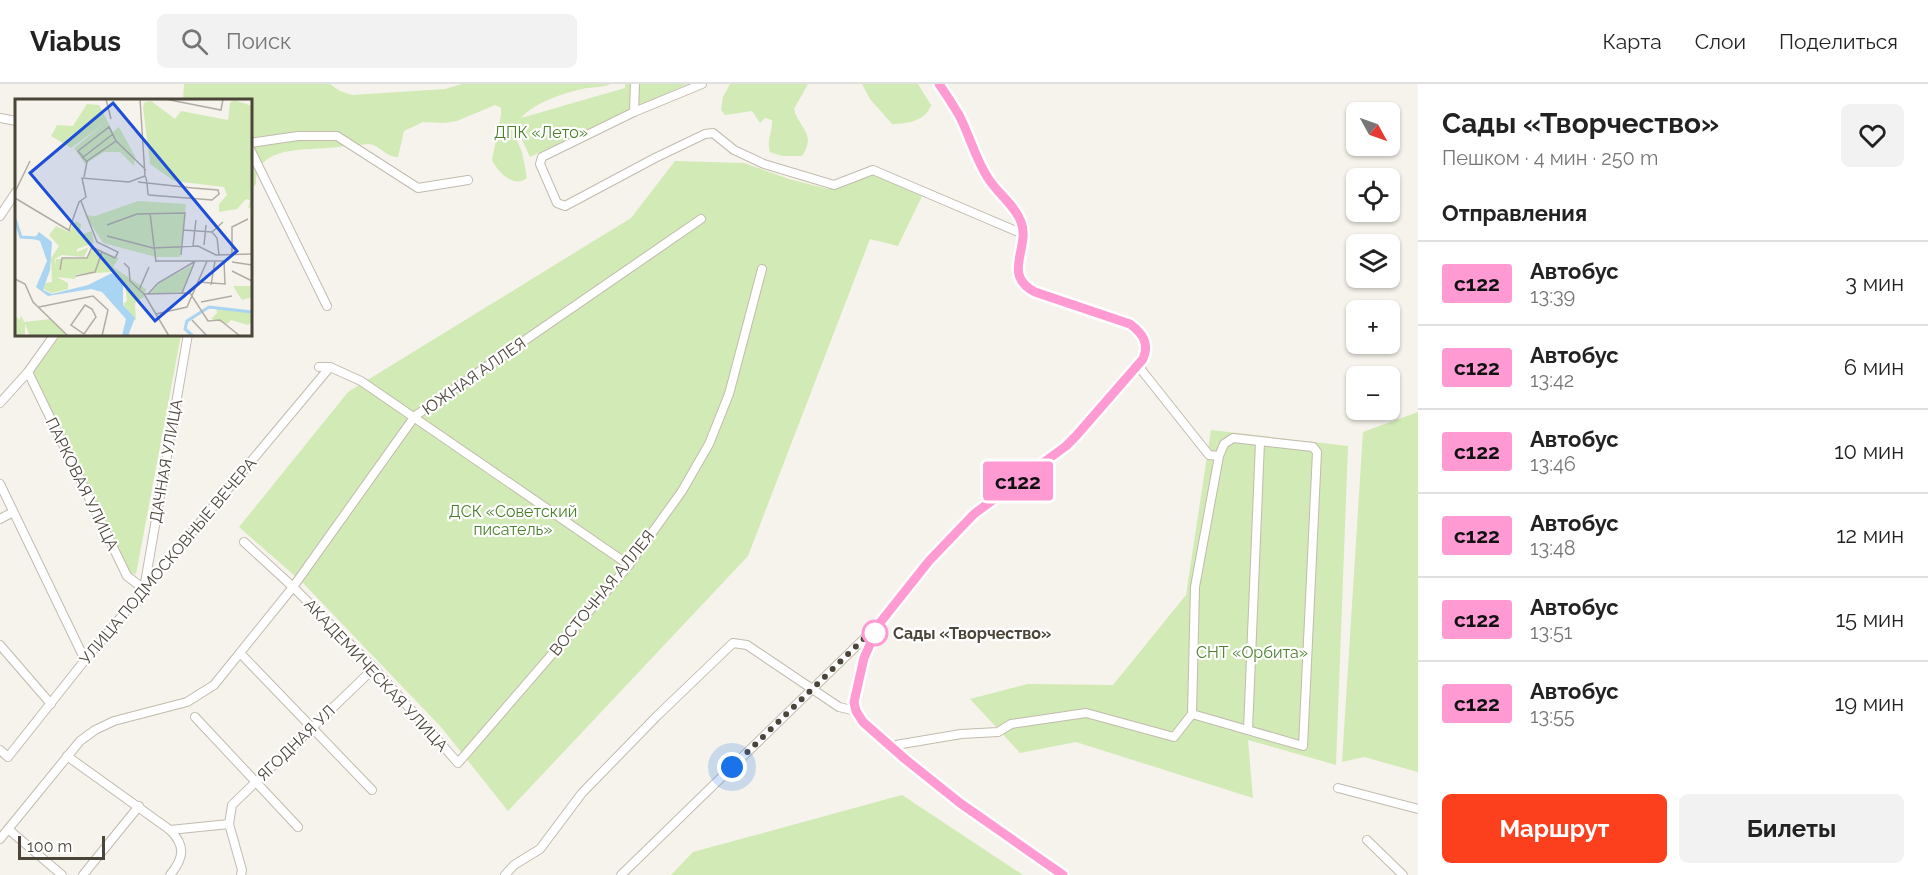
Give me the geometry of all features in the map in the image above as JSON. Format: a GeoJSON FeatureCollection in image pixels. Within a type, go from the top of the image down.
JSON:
{"type":"FeatureCollection","features":[{"type":"Feature","properties":{"kind":"street"},"geometry":{"type":"LineString","coordinates":[[634,112],[635,84]]}},
{"type":"Feature","properties":{"kind":"street"},"geometry":{"type":"LineString","coordinates":[[702,84],[634,112],[542,157],[540,164],[557,203],[565,206],[655,158],[705,134],[713,133],[735,150],[764,164],[834,185],[873,170],[1023,234]]}},
{"type":"Feature","properties":{"kind":"street"},"geometry":{"type":"LineString","coordinates":[[621,875],[879,624],[960,526],[1066,446],[1086,426],[1145,354],[1142,334],[1130,324],[1035,292],[1022,282],[1018,266],[1023,234],[1021,220],[981,168],[959,116],[939,84]]}},
{"type":"Feature","properties":{"kind":"street"},"geometry":{"type":"LineString","coordinates":[[0,118],[15,121]]}},
{"type":"Feature","properties":{"kind":"street"},"geometry":{"type":"LineString","coordinates":[[252,143],[298,136],[338,136],[418,188],[468,180]]}},
{"type":"Feature","properties":{"kind":"street"},"geometry":{"type":"LineString","coordinates":[[252,152],[327,306]]}},
{"type":"Feature","properties":{"kind":"street"},"geometry":{"type":"LineString","coordinates":[[0,216],[15,194]]}},
{"type":"Feature","properties":{"kind":"street","name":"ЮЖНАЯ АЛЛЕЯ"},"geometry":{"type":"LineString","coordinates":[[0,839],[66,756],[80,741],[95,730],[114,721],[187,702],[214,685],[295,585],[415,416],[702,219]]}},
{"type":"Feature","properties":{"kind":"street","name":"ВОСТОЧНАЯ АЛЛЕЯ"},"geometry":{"type":"LineString","coordinates":[[458,763],[629,565],[682,491],[709,444],[729,394],[762,269]]}},
{"type":"Feature","properties":{"kind":"street"},"geometry":{"type":"LineString","coordinates":[[0,403],[28,372],[54,336]]}},
{"type":"Feature","properties":{"kind":"street","name":"ДАЧНАЯ УЛИЦА"},"geometry":{"type":"LineString","coordinates":[[144,589],[188,336]]}},
{"type":"Feature","properties":{"kind":"street"},"geometry":{"type":"LineString","coordinates":[[1139,364],[1209,455],[1219,456]]}},
{"type":"Feature","properties":{"kind":"street"},"geometry":{"type":"LineString","coordinates":[[319,367],[330,367],[361,381],[629,565]]}},
{"type":"Feature","properties":{"kind":"street","name":"УЛИЦА ПОДМОСКОВНЫЕ ВЕЧЕРА"},"geometry":{"type":"LineString","coordinates":[[0,750],[9,757],[85,660],[330,367]]}},
{"type":"Feature","properties":{"kind":"street","name":"ПАРКОВАЯ УЛИЦА"},"geometry":{"type":"LineString","coordinates":[[28,372],[127,576],[144,589]]}},
{"type":"Feature","properties":{"kind":"street"},"geometry":{"type":"LineString","coordinates":[[890,746],[961,734],[998,732],[1011,724],[1086,713],[1174,737],[1192,714],[1195,587],[1219,456],[1224,444],[1233,438],[1313,447],[1318,458],[1303,746],[1192,714]]}},
{"type":"Feature","properties":{"kind":"street"},"geometry":{"type":"LineString","coordinates":[[1248,730],[1260,442]]}},
{"type":"Feature","properties":{"kind":"street"},"geometry":{"type":"LineString","coordinates":[[0,484],[85,660]]}},
{"type":"Feature","properties":{"kind":"street"},"geometry":{"type":"LineString","coordinates":[[0,519],[13,512]]}},
{"type":"Feature","properties":{"kind":"street","name":"АКАДЕМИЧЕСКАЯ УЛИЦА"},"geometry":{"type":"LineString","coordinates":[[243,542],[295,585],[374,668],[458,763]]}},
{"type":"Feature","properties":{"kind":"street"},"geometry":{"type":"LineString","coordinates":[[879,624],[864,658],[856,686],[854,702],[856,711],[863,722],[960,803],[1063,875]]}},
{"type":"Feature","properties":{"kind":"street"},"geometry":{"type":"LineString","coordinates":[[505,875],[514,865],[540,849],[582,793],[733,643],[747,645],[839,707],[856,711]]}},
{"type":"Feature","properties":{"kind":"street"},"geometry":{"type":"LineString","coordinates":[[0,645],[51,704]]}},
{"type":"Feature","properties":{"kind":"street"},"geometry":{"type":"LineString","coordinates":[[240,653],[372,790]]}},
{"type":"Feature","properties":{"kind":"street","name":"ЯГОДНАЯ УЛ"},"geometry":{"type":"LineString","coordinates":[[229,824],[232,805],[374,668]]}},
{"type":"Feature","properties":{"kind":"street"},"geometry":{"type":"LineString","coordinates":[[195,717],[298,827]]}},
{"type":"Feature","properties":{"kind":"street"},"geometry":{"type":"LineString","coordinates":[[66,756],[139,806],[178,838],[182,847],[181,859],[170,875]]}},
{"type":"Feature","properties":{"kind":"street"},"geometry":{"type":"LineString","coordinates":[[1338,788],[1418,809]]}},
{"type":"Feature","properties":{"kind":"street"},"geometry":{"type":"LineString","coordinates":[[83,875],[139,806]]}},
{"type":"Feature","properties":{"kind":"street"},"geometry":{"type":"LineString","coordinates":[[170,830],[229,824],[242,870],[241,875]]}},
{"type":"Feature","properties":{"kind":"street"},"geometry":{"type":"LineString","coordinates":[[8,829],[62,875]]}},
{"type":"Feature","properties":{"kind":"street"},"geometry":{"type":"LineString","coordinates":[[1367,840],[1403,875]]}},
{"type":"Feature","properties":{"kind":"green space","name":"ДПК «Лето»"},"geometry":{"type":"Polygon","coordinates":[[[184,84],[330,84],[352,95],[445,89],[462,84],[611,84],[561,95],[534,107],[521,118],[625,88],[625,84],[687,84],[530,157],[515,124],[514,134],[522,152],[527,178],[517,182],[507,178],[492,160],[501,115],[501,108],[495,105],[457,121],[423,122],[404,131],[398,157],[391,156],[369,144],[281,153],[263,163],[252,189],[252,99],[183,99],[184,84]]]}},
{"type":"Feature","properties":{"kind":"green space"},"geometry":{"type":"Polygon","coordinates":[[[730,84],[808,84],[794,109],[807,136],[808,142],[802,156],[782,156],[770,152],[772,120],[765,118],[760,123],[752,111],[725,115],[721,110],[723,97],[730,84]]]}},
{"type":"Feature","properties":{"kind":"green space"},"geometry":{"type":"Polygon","coordinates":[[[862,84],[918,84],[931,105],[925,115],[920,118],[910,122],[892,124],[870,99],[862,84]]]}},
{"type":"Feature","properties":{"kind":"green space","name":"ДСК «Советский писатель»"},"geometry":{"type":"Polygon","coordinates":[[[675,161],[744,163],[789,179],[828,189],[841,188],[872,174],[922,196],[898,246],[870,239],[748,556],[508,811],[441,727],[303,583],[239,527],[348,392],[631,218],[675,161]]]}},
{"type":"Feature","properties":{"kind":"green space"},"geometry":{"type":"Polygon","coordinates":[[[60,336],[181,336],[136,574],[129,573],[33,373],[60,336]]]}},
{"type":"Feature","properties":{"kind":"green space"},"geometry":{"type":"Polygon","coordinates":[[[1418,412],[1418,772],[1364,757],[1342,762],[1363,432],[1418,412]]]}},
{"type":"Feature","properties":{"kind":"green space","name":"СНТ «Орбита»"},"geometry":{"type":"Polygon","coordinates":[[[1211,430],[1348,446],[1336,765],[1248,740],[1253,798],[1076,742],[1020,753],[970,699],[1028,684],[1113,685],[1186,595],[1211,430]]]}},
{"type":"Feature","properties":{"kind":"green space"},"geometry":{"type":"Polygon","coordinates":[[[902,795],[1023,875],[671,875],[693,852],[902,795]]]}},
{"type":"Feature","properties":{"kind":"bus line","name":"с122"},"geometry":{"type":"LineString","coordinates":[[939,84],[959,116],[981,168],[1021,220],[1023,234],[1018,272],[1022,282],[1035,292],[1130,324],[1142,334],[1146,349],[1143,359],[1086,426],[1066,446],[960,526],[900,596],[879,624],[864,658],[854,702],[856,711],[863,722],[905,759],[960,803],[1063,875]]}},
{"type":"Feature","properties":{"kind":"place","name":"Сады «Творчество»"},"geometry":{"type":"Point","coordinates":[875,633]}},
{"type":"Feature","properties":{"kind":"route"},"geometry":{"type":"LineString","coordinates":[[732,767],[879,624],[875,633]]}}]}
